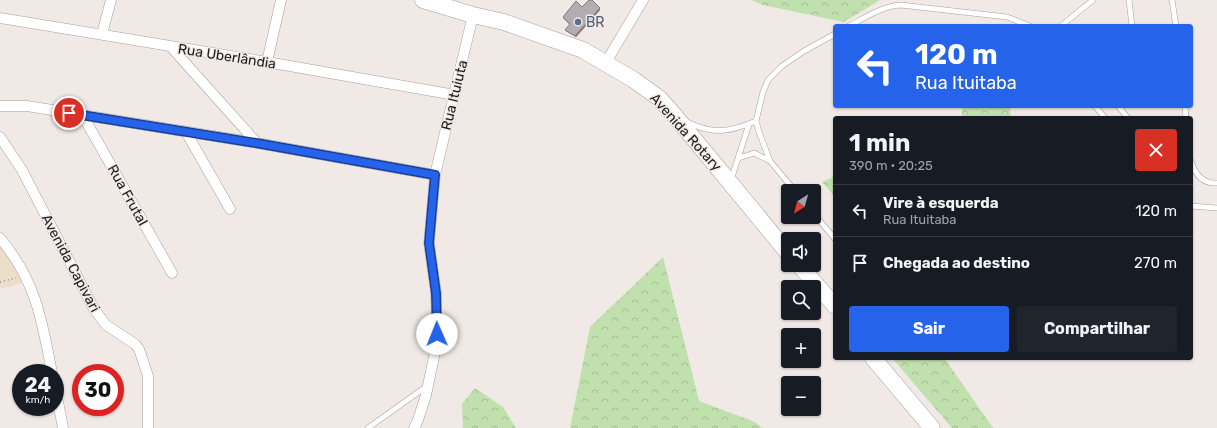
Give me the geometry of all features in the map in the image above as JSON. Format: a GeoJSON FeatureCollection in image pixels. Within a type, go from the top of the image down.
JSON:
{"type":"FeatureCollection","features":[{"type":"Feature","properties":{"kind":"main road","name":"Avenida Rotary"},"geometry":{"type":"LineString","coordinates":[[423,0],[473,15],[504,22],[549,37],[583,50],[634,80],[659,98],[781,244]]}},
{"type":"Feature","properties":{"kind":"main road"},"geometry":{"type":"LineString","coordinates":[[805,272],[833,304]]}},
{"type":"Feature","properties":{"kind":"main road"},"geometry":{"type":"LineString","coordinates":[[877,361],[932,428]]}},
{"type":"Feature","properties":{"kind":"street"},"geometry":{"type":"LineString","coordinates":[[102,34],[111,0]]}},
{"type":"Feature","properties":{"kind":"street"},"geometry":{"type":"LineString","coordinates":[[267,62],[281,0]]}},
{"type":"Feature","properties":{"kind":"street"},"geometry":{"type":"LineString","coordinates":[[605,64],[643,0]]}},
{"type":"Feature","properties":{"kind":"street","name":"Rua Ituiuta"},"geometry":{"type":"LineString","coordinates":[[414,428],[418,420],[428,385],[437,334],[436,293],[429,243],[435,175],[455,96],[473,15]]}},
{"type":"Feature","properties":{"kind":"street","name":"Rua Uberlândia"},"geometry":{"type":"LineString","coordinates":[[0,18],[267,62],[455,96]]}},
{"type":"Feature","properties":{"kind":"street"},"geometry":{"type":"LineString","coordinates":[[171,47],[256,143]]}},
{"type":"Feature","properties":{"kind":"street"},"geometry":{"type":"LineString","coordinates":[[0,106],[27,106],[256,143],[435,175]]}},
{"type":"Feature","properties":{"kind":"street","name":"Rua Frutal"},"geometry":{"type":"LineString","coordinates":[[83,116],[172,273]]}},
{"type":"Feature","properties":{"kind":"street"},"geometry":{"type":"LineString","coordinates":[[186,132],[230,209]]}},
{"type":"Feature","properties":{"kind":"street","name":"Avenida Capivari"},"geometry":{"type":"LineString","coordinates":[[0,137],[22,170],[94,308],[106,325],[135,344],[139,349],[148,376],[148,428]]}},
{"type":"Feature","properties":{"kind":"street"},"geometry":{"type":"LineString","coordinates":[[0,238],[14,255],[26,276],[42,319],[50,364]]}},
{"type":"Feature","properties":{"kind":"street"},"geometry":{"type":"LineString","coordinates":[[61,416],[63,428]]}},
{"type":"Feature","properties":{"kind":"lane"},"geometry":{"type":"LineString","coordinates":[[1063,24],[1093,0]]}},
{"type":"Feature","properties":{"kind":"lane"},"geometry":{"type":"LineString","coordinates":[[1129,0],[1132,24]]}},
{"type":"Feature","properties":{"kind":"lane"},"geometry":{"type":"LineString","coordinates":[[1172,0],[1176,24]]}},
{"type":"Feature","properties":{"kind":"lane"},"geometry":{"type":"LineString","coordinates":[[853,24],[878,10],[890,6],[901,5],[1007,17],[1025,24]]}},
{"type":"Feature","properties":{"kind":"lane"},"geometry":{"type":"LineString","coordinates":[[789,184],[770,161],[756,121],[763,92],[768,80],[782,66],[804,51],[833,35]]}},
{"type":"Feature","properties":{"kind":"lane"},"geometry":{"type":"LineString","coordinates":[[1097,108],[1103,116]]}},
{"type":"Feature","properties":{"kind":"lane"},"geometry":{"type":"LineString","coordinates":[[1120,108],[1126,116]]}},
{"type":"Feature","properties":{"kind":"lane"},"geometry":{"type":"LineString","coordinates":[[675,116],[701,129],[713,132],[756,121]]}},
{"type":"Feature","properties":{"kind":"lane"},"geometry":{"type":"LineString","coordinates":[[730,182],[749,124]]}},
{"type":"Feature","properties":{"kind":"lane"},"geometry":{"type":"LineString","coordinates":[[739,158],[754,153],[770,161]]}},
{"type":"Feature","properties":{"kind":"lane"},"geometry":{"type":"LineString","coordinates":[[1193,167],[1195,173],[1202,179],[1212,183],[1217,183]]}},
{"type":"Feature","properties":{"kind":"lane"},"geometry":{"type":"LineString","coordinates":[[1193,206],[1217,208]]}},
{"type":"Feature","properties":{"kind":"lane"},"geometry":{"type":"LineString","coordinates":[[821,222],[833,237]]}},
{"type":"Feature","properties":{"kind":"lane"},"geometry":{"type":"LineString","coordinates":[[368,428],[428,385]]}},
{"type":"Feature","properties":{"kind":"path"},"geometry":{"type":"LineString","coordinates":[[0,282],[26,276]]}},
{"type":"Feature","properties":{"kind":"shaded area"},"geometry":{"type":"Polygon","coordinates":[[[0,245],[26,282],[0,289],[0,245]]]}},
{"type":"Feature","properties":{"kind":"green space"},"geometry":{"type":"Polygon","coordinates":[[[751,0],[880,0],[844,22],[763,5],[751,0]]]}},
{"type":"Feature","properties":{"kind":"green space"},"geometry":{"type":"Polygon","coordinates":[[[1010,108],[1011,116],[962,116],[962,109],[1010,108]]]}},
{"type":"Feature","properties":{"kind":"green space"},"geometry":{"type":"Polygon","coordinates":[[[833,177],[833,195],[822,182],[833,177]]]}},
{"type":"Feature","properties":{"kind":"green space"},"geometry":{"type":"Polygon","coordinates":[[[663,257],[699,401],[755,422],[762,428],[570,428],[590,327],[663,257]]]}},
{"type":"Feature","properties":{"kind":"green space"},"geometry":{"type":"Polygon","coordinates":[[[894,360],[946,360],[993,428],[952,428],[894,360]]]}},
{"type":"Feature","properties":{"kind":"green space"},"geometry":{"type":"Polygon","coordinates":[[[475,388],[503,407],[516,428],[463,428],[462,404],[475,388]]]}},
{"type":"Feature","properties":{"kind":"building","name":"BR"},"geometry":{"type":"Polygon","coordinates":[[[589,0],[592,0],[600,8],[575,36],[565,30],[570,24],[563,17],[576,1],[582,7],[589,0]]]}},
{"type":"Feature","properties":{"kind":"place","name":"BR"},"geometry":{"type":"Point","coordinates":[578,22]}},
{"type":"Feature","properties":{"kind":"route"},"geometry":{"type":"LineString","coordinates":[[69,113],[256,143],[435,175],[429,228],[429,243],[436,293],[437,334]]}}]}
